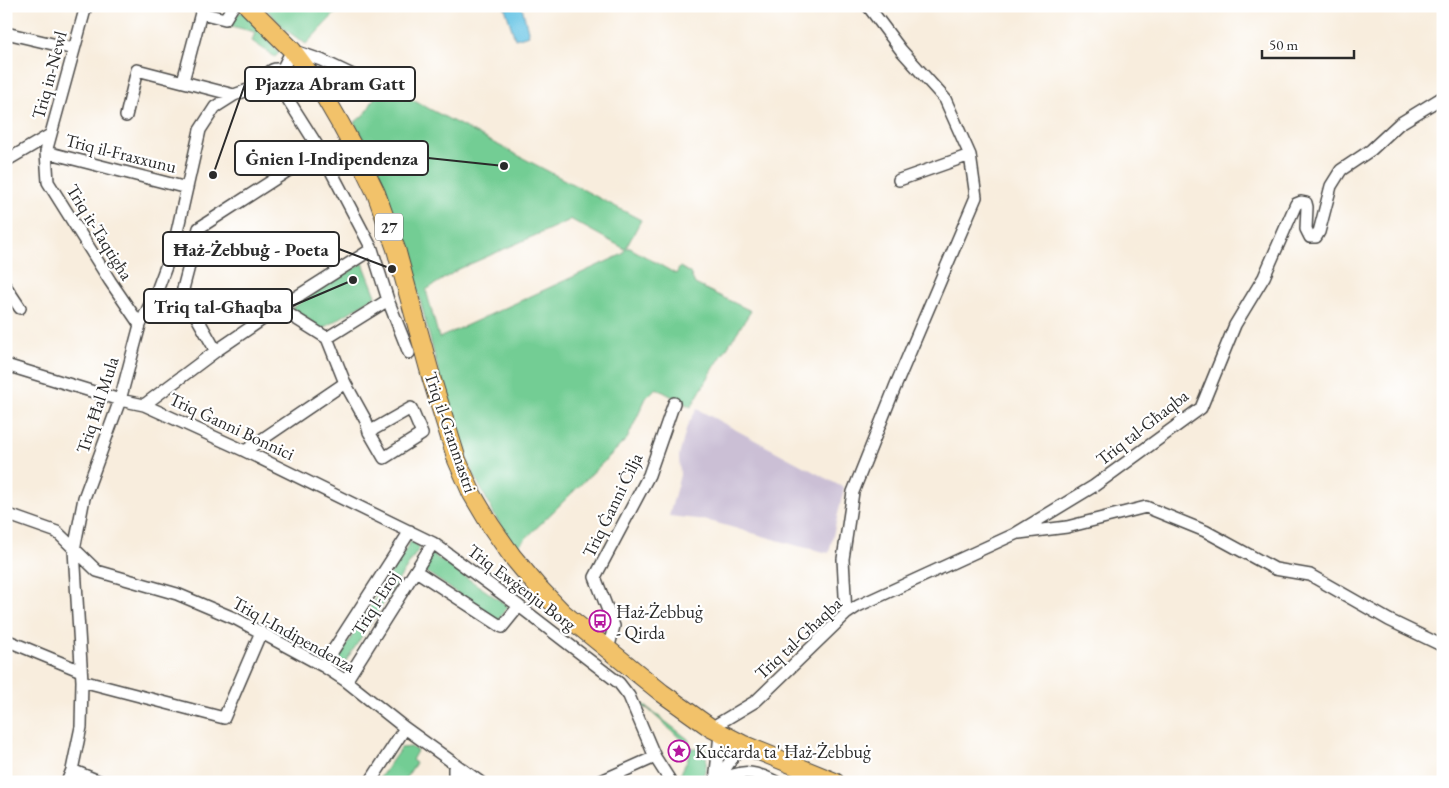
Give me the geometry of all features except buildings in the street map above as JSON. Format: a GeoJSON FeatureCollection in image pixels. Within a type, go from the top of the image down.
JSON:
{"type":"FeatureCollection","features":[{"type":"Feature","properties":{"kind":"main road","name":"Triq il-Granmastri"},"geometry":{"type":"LineString","coordinates":[[248,6],[292,50],[318,85],[360,160],[376,193],[403,270],[435,389],[457,460],[472,494],[507,549],[537,586],[563,613],[662,693],[715,731],[835,782]]}},
{"type":"Feature","properties":{"kind":"street","name":"Triq in-Newl"},"geometry":{"type":"LineString","coordinates":[[46,152],[86,6]]}},
{"type":"Feature","properties":{"kind":"street"},"geometry":{"type":"LineString","coordinates":[[183,81],[201,13],[225,19],[233,6]]}},
{"type":"Feature","properties":{"kind":"street"},"geometry":{"type":"LineString","coordinates":[[846,614],[843,559],[853,492],[895,387],[976,197],[970,155],[944,99],[901,50],[868,6]]}},
{"type":"Feature","properties":{"kind":"street"},"geometry":{"type":"LineString","coordinates":[[6,33],[74,49]]}},
{"type":"Feature","properties":{"kind":"street"},"geometry":{"type":"LineString","coordinates":[[282,70],[292,50],[321,60],[380,88]]}},
{"type":"Feature","properties":{"kind":"street"},"geometry":{"type":"LineString","coordinates":[[318,85],[285,87],[275,91],[267,83],[267,76],[275,69],[282,70],[287,75],[285,87],[372,249],[388,300],[409,353]]}},
{"type":"Feature","properties":{"kind":"street"},"geometry":{"type":"LineString","coordinates":[[126,116],[137,70],[234,95]]}},
{"type":"Feature","properties":{"kind":"street","name":"Triq Ħal Mula"},"geometry":{"type":"LineString","coordinates":[[67,782],[72,770],[81,727],[81,676],[74,550],[84,498],[120,400],[140,325],[158,288],[174,245],[200,130],[215,107],[234,95],[267,83]]}},
{"type":"Feature","properties":{"kind":"street","name":"Triq tal-Għaqba"},"geometry":{"type":"LineString","coordinates":[[715,731],[756,701],[846,614],[858,606],[1015,534],[1094,486],[1201,408],[1234,325],[1264,277],[1296,204],[1306,203],[1306,228],[1310,236],[1316,237],[1331,186],[1341,170],[1371,150],[1399,124],[1443,97]]}},
{"type":"Feature","properties":{"kind":"street"},"geometry":{"type":"LineString","coordinates":[[6,155],[9,159],[50,135]]}},
{"type":"Feature","properties":{"kind":"street"},"geometry":{"type":"LineString","coordinates":[[216,351],[186,300],[183,289],[199,228],[320,150]]}},
{"type":"Feature","properties":{"kind":"street","name":"Triq il-Fraxxunu"},"geometry":{"type":"LineString","coordinates":[[46,152],[187,188]]}},
{"type":"Feature","properties":{"kind":"street","name":"Triq it-Taqtigħa"},"geometry":{"type":"LineString","coordinates":[[46,152],[48,182],[140,325]]}},
{"type":"Feature","properties":{"kind":"street"},"geometry":{"type":"LineString","coordinates":[[899,180],[970,155]]}},
{"type":"Feature","properties":{"kind":"street"},"geometry":{"type":"LineString","coordinates":[[144,405],[216,351],[278,308],[372,249]]}},
{"type":"Feature","properties":{"kind":"street"},"geometry":{"type":"LineString","coordinates":[[6,287],[20,308]]}},
{"type":"Feature","properties":{"kind":"street"},"geometry":{"type":"LineString","coordinates":[[327,338],[388,300]]}},
{"type":"Feature","properties":{"kind":"street"},"geometry":{"type":"LineString","coordinates":[[278,308],[327,338],[345,383],[366,420],[370,432],[384,458],[422,434],[411,408],[370,432]]}},
{"type":"Feature","properties":{"kind":"street","name":"Triq Ġanni Bonnici"},"geometry":{"type":"LineString","coordinates":[[6,365],[120,400],[144,405],[245,451],[433,543]]}},
{"type":"Feature","properties":{"kind":"street"},"geometry":{"type":"LineString","coordinates":[[245,451],[345,383]]}},
{"type":"Feature","properties":{"kind":"street","name":"Triq Ġanni Ċilja"},"geometry":{"type":"LineString","coordinates":[[608,650],[614,626],[596,577],[649,475],[674,403]]}},
{"type":"Feature","properties":{"kind":"street"},"geometry":{"type":"LineString","coordinates":[[1015,534],[1067,528],[1146,507],[1206,531],[1275,569],[1310,574],[1389,620],[1443,646]]}},
{"type":"Feature","properties":{"kind":"street","name":"Triq l-Indipendenza"},"geometry":{"type":"LineString","coordinates":[[6,514],[57,532],[97,570],[176,594],[261,632],[324,666],[480,782]]}},
{"type":"Feature","properties":{"kind":"street","name":"Triq l-Eroj"},"geometry":{"type":"LineString","coordinates":[[324,666],[410,531]]}},
{"type":"Feature","properties":{"kind":"street","name":"Triq l-Eroj"},"geometry":{"type":"LineString","coordinates":[[346,682],[433,543]]}},
{"type":"Feature","properties":{"kind":"street","name":"Triq Ewġenju Borg"},"geometry":{"type":"LineString","coordinates":[[433,543],[619,683],[629,696],[655,757],[671,782]]}},
{"type":"Feature","properties":{"kind":"street"},"geometry":{"type":"LineString","coordinates":[[416,571],[502,627],[519,606]]}},
{"type":"Feature","properties":{"kind":"street"},"geometry":{"type":"LineString","coordinates":[[6,640],[81,676],[224,718],[261,632]]}},
{"type":"Feature","properties":{"kind":"street"},"geometry":{"type":"LineString","coordinates":[[370,782],[405,728]]}},
{"type":"Feature","properties":{"kind":"street"},"geometry":{"type":"LineString","coordinates":[[715,731],[716,782]]}},
{"type":"Feature","properties":{"kind":"street"},"geometry":{"type":"LineString","coordinates":[[716,782],[742,744]]}},
{"type":"Feature","properties":{"kind":"street"},"geometry":{"type":"LineString","coordinates":[[599,782],[655,757]]}},
{"type":"Feature","properties":{"kind":"street"},"geometry":{"type":"LineString","coordinates":[[454,764],[454,782]]}},
{"type":"Feature","properties":{"kind":"street"},"geometry":{"type":"LineString","coordinates":[[72,770],[101,782]]}},
{"type":"Feature","properties":{"kind":"street"},"geometry":{"type":"LineString","coordinates":[[716,782],[744,771],[760,773],[776,782]]}},
{"type":"Feature","properties":{"kind":"shaded area"},"geometry":{"type":"Polygon","coordinates":[[[697,409],[844,488],[829,553],[706,520],[669,516],[680,475],[679,456],[687,426],[697,409]]]}},
{"type":"Feature","properties":{"kind":"green space"},"geometry":{"type":"Polygon","coordinates":[[[263,6],[342,6],[306,44],[287,31],[263,6]]]}},
{"type":"Feature","properties":{"kind":"green space"},"geometry":{"type":"Polygon","coordinates":[[[240,12],[246,13],[279,53],[275,57],[252,41],[255,32],[227,25],[240,12]]]}},
{"type":"Feature","properties":{"kind":"green space"},"geometry":{"type":"Polygon","coordinates":[[[382,84],[641,220],[626,248],[630,248],[676,274],[680,267],[690,273],[695,284],[751,311],[691,407],[656,388],[646,398],[627,439],[516,548],[496,518],[471,469],[448,408],[418,292],[385,186],[367,146],[354,123],[366,113],[382,84]],[[570,219],[459,269],[426,290],[439,338],[623,254],[625,249],[570,219]]]}},
{"type":"Feature","properties":{"kind":"green space"},"geometry":{"type":"Polygon","coordinates":[[[363,263],[376,296],[322,329],[292,308],[363,263]]]}},
{"type":"Feature","properties":{"kind":"green space"},"geometry":{"type":"Polygon","coordinates":[[[411,541],[420,547],[342,667],[336,662],[411,541]]]}},
{"type":"Feature","properties":{"kind":"green space"},"geometry":{"type":"Polygon","coordinates":[[[432,554],[508,606],[498,621],[422,569],[432,554]]]}},
{"type":"Feature","properties":{"kind":"green space"},"geometry":{"type":"Polygon","coordinates":[[[640,702],[688,739],[692,748],[706,749],[706,763],[703,776],[695,780],[683,780],[680,775],[690,754],[686,744],[648,709],[641,706],[640,702]]]}},
{"type":"Feature","properties":{"kind":"green space"},"geometry":{"type":"Polygon","coordinates":[[[411,747],[417,751],[412,760],[416,763],[403,782],[377,782],[401,748],[411,747]]]}},
{"type":"Feature","properties":{"kind":"water"},"geometry":{"type":"Polygon","coordinates":[[[522,7],[529,35],[515,39],[505,8],[522,7]]]}},
{"type":"Feature","properties":{"kind":"place","name":"Ġnien l-Indipendenza"},"geometry":{"type":"Point","coordinates":[504,166]}},
{"type":"Feature","properties":{"kind":"place","name":"Pjazza Abram Gatt"},"geometry":{"type":"Point","coordinates":[213,175]}},
{"type":"Feature","properties":{"kind":"place","name":"Ħaż-Żebbuġ - Poeta"},"geometry":{"type":"Point","coordinates":[392,269]}},
{"type":"Feature","properties":{"kind":"place","name":"Triq tal-Għaqba"},"geometry":{"type":"Point","coordinates":[353,280]}},
{"type":"Feature","properties":{"kind":"place","name":"Ħaż-Żebbuġ - Qirda"},"geometry":{"type":"Point","coordinates":[600,621]}},
{"type":"Feature","properties":{"kind":"place","name":"Kuċċarda ta' Ħaż-Żebbuġ"},"geometry":{"type":"Point","coordinates":[679,751]}}]}
